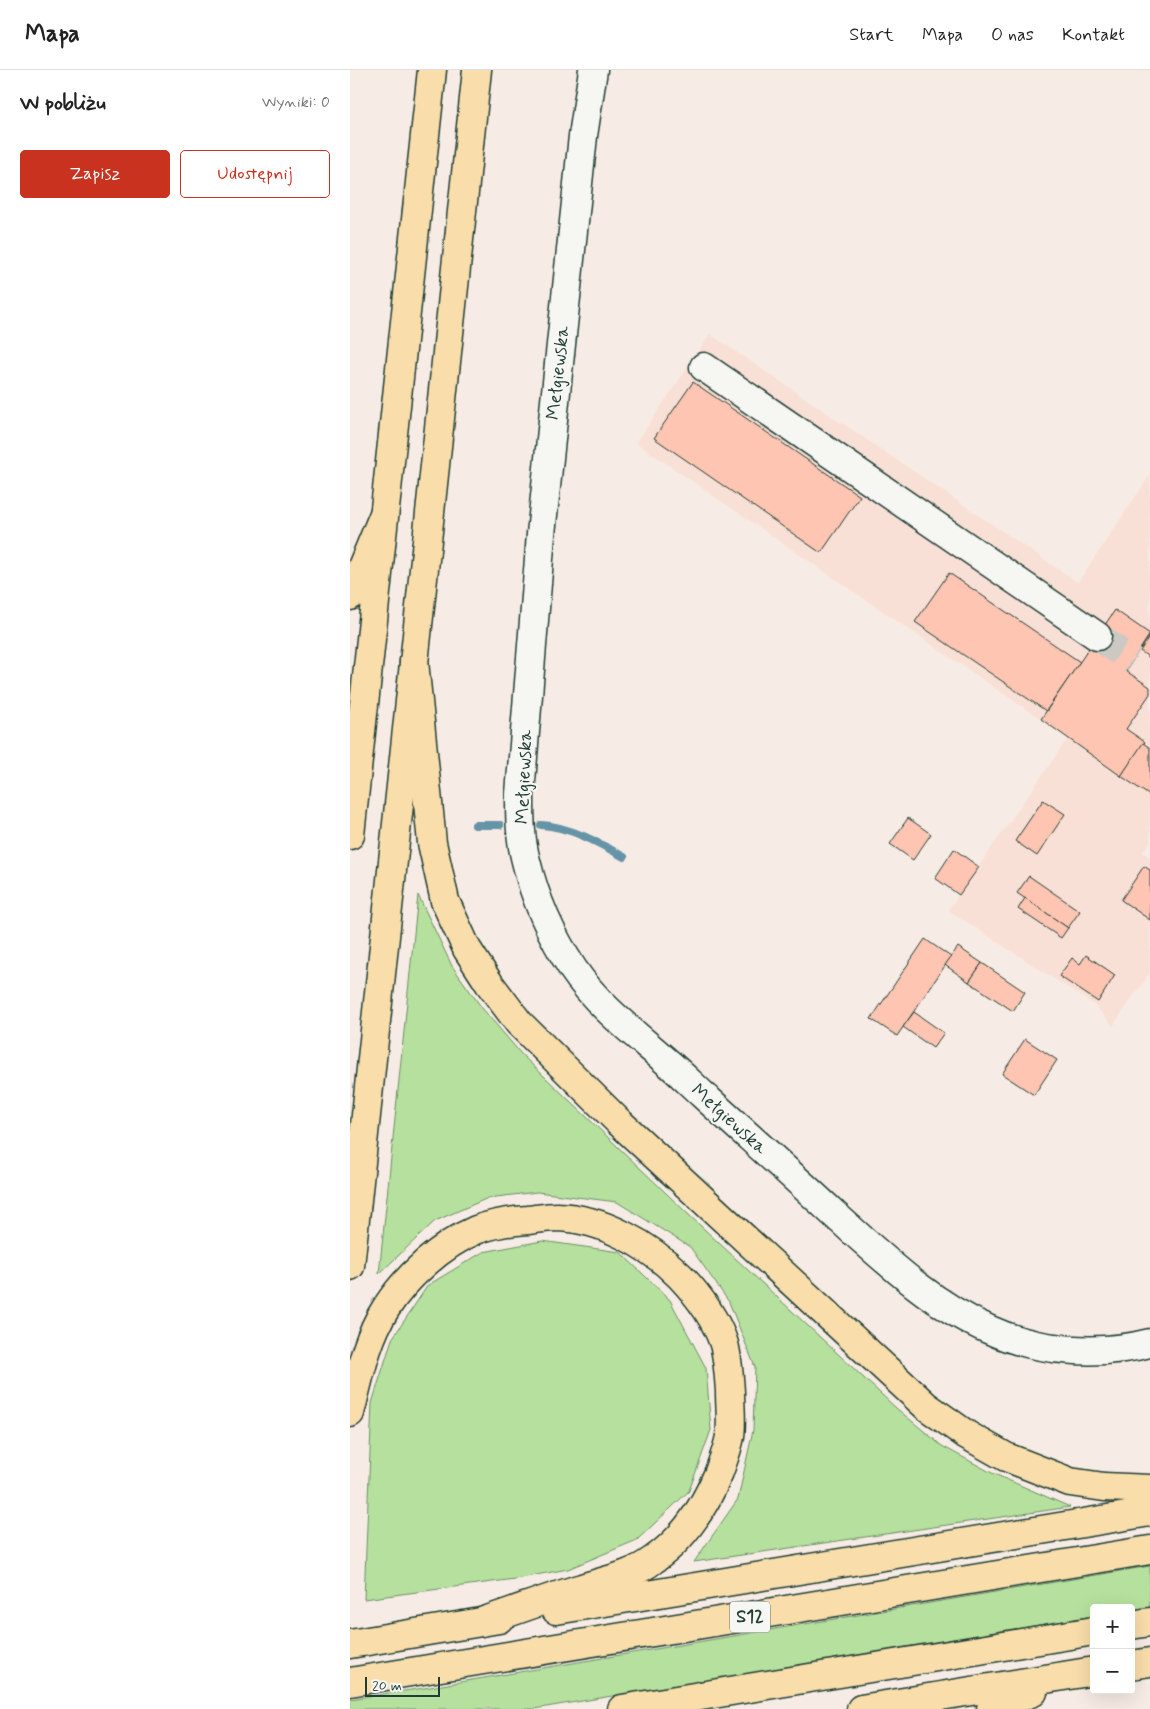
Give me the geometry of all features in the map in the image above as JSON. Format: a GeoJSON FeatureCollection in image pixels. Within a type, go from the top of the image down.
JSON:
{"type":"FeatureCollection","features":[{"type":"Feature","properties":{"kind":"main road"},"geometry":{"type":"LineString","coordinates":[[350,835],[432,70]]}},
{"type":"Feature","properties":{"kind":"main road"},"geometry":{"type":"LineString","coordinates":[[350,1266],[477,70]]}},
{"type":"Feature","properties":{"kind":"main road"},"geometry":{"type":"LineString","coordinates":[[350,596],[384,514]]}},
{"type":"Feature","properties":{"kind":"main road"},"geometry":{"type":"LineString","coordinates":[[414,661],[432,843],[445,901],[467,949],[489,983],[519,1023],[620,1123],[926,1406],[967,1435],[1006,1457],[1070,1482],[1104,1487],[1150,1489]]}},
{"type":"Feature","properties":{"kind":"main road"},"geometry":{"type":"LineString","coordinates":[[350,1413],[368,1348],[385,1310],[409,1278],[440,1251],[475,1231],[507,1222],[558,1217],[578,1220],[602,1227],[636,1240],[665,1260],[691,1288],[711,1315],[724,1345],[729,1377],[730,1435],[723,1461],[711,1492],[695,1518],[674,1542],[653,1561],[624,1576],[581,1588],[481,1622]]}},
{"type":"Feature","properties":{"kind":"main road"},"geometry":{"type":"LineString","coordinates":[[350,1644],[1150,1512]]}},
{"type":"Feature","properties":{"kind":"main road","name":"S12"},"geometry":{"type":"LineString","coordinates":[[350,1682],[1150,1550]]}},
{"type":"Feature","properties":{"kind":"main road"},"geometry":{"type":"LineString","coordinates":[[1135,1624],[1150,1622]]}},
{"type":"Feature","properties":{"kind":"main road"},"geometry":{"type":"LineString","coordinates":[[622,1709],[1090,1632]]}},
{"type":"Feature","properties":{"kind":"main road"},"geometry":{"type":"LineString","coordinates":[[1135,1664],[1150,1662]]}},
{"type":"Feature","properties":{"kind":"main road"},"geometry":{"type":"LineString","coordinates":[[861,1709],[1086,1672]]}},
{"type":"Feature","properties":{"kind":"main road"},"geometry":{"type":"LineString","coordinates":[[991,1709],[1086,1672]]}},
{"type":"Feature","properties":{"kind":"street","name":"Mełgiewska"},"geometry":{"type":"LineString","coordinates":[[593,70],[583,136],[542,534],[520,794],[521,828],[525,860],[533,887],[548,923],[574,971],[622,1025],[666,1061],[887,1262],[941,1303],[990,1331],[1024,1342],[1053,1348],[1093,1350],[1150,1343]]}},
{"type":"Feature","properties":{"kind":"street"},"geometry":{"type":"LineString","coordinates":[[704,367],[1097,636]]}},
{"type":"Feature","properties":{"kind":"shaded area"},"geometry":{"type":"Polygon","coordinates":[[[710,334],[1078,582],[1150,475],[1150,842],[1143,852],[1150,857],[1150,973],[1113,1026],[1094,1005],[948,910],[1068,738],[636,443],[710,334]]]}},
{"type":"Feature","properties":{"kind":"green space"},"geometry":{"type":"Polygon","coordinates":[[[418,895],[452,966],[482,1008],[522,1055],[689,1215],[896,1408],[942,1446],[992,1473],[1070,1507],[694,1562],[738,1499],[753,1430],[755,1367],[729,1302],[690,1247],[617,1202],[537,1192],[488,1198],[435,1221],[379,1274],[418,895]]]}},
{"type":"Feature","properties":{"kind":"green space"},"geometry":{"type":"Polygon","coordinates":[[[542,1241],[620,1252],[670,1300],[706,1368],[711,1430],[689,1491],[637,1540],[568,1569],[515,1579],[364,1599],[372,1403],[392,1339],[428,1285],[483,1252],[542,1241]]]}},
{"type":"Feature","properties":{"kind":"green space"},"geometry":{"type":"Polygon","coordinates":[[[1150,1566],[1150,1607],[1135,1609],[1135,1604],[1090,1604],[1090,1617],[534,1709],[350,1709],[350,1699],[1150,1566]]]}},
{"type":"Feature","properties":{"kind":"building"},"geometry":{"type":"Polygon","coordinates":[[[693,382],[860,496],[821,553],[654,438],[693,382]]]}},
{"type":"Feature","properties":{"kind":"building"},"geometry":{"type":"Polygon","coordinates":[[[949,573],[1080,662],[1046,711],[915,622],[949,573]]]}},
{"type":"Feature","properties":{"kind":"building"},"geometry":{"type":"Polygon","coordinates":[[[1115,610],[1150,634],[1126,671],[1150,687],[1150,694],[1126,729],[1145,742],[1121,776],[1041,719],[1115,610]]]}},
{"type":"Feature","properties":{"kind":"building"},"geometry":{"type":"Polygon","coordinates":[[[1150,636],[1150,658],[1140,651],[1150,636]]]}},
{"type":"Feature","properties":{"kind":"building"},"geometry":{"type":"Polygon","coordinates":[[[1143,743],[1150,748],[1150,796],[1121,776],[1143,743]]]}},
{"type":"Feature","properties":{"kind":"building"},"geometry":{"type":"Polygon","coordinates":[[[1043,800],[1065,814],[1037,856],[1015,841],[1043,800]]]}},
{"type":"Feature","properties":{"kind":"building"},"geometry":{"type":"Polygon","coordinates":[[[908,818],[931,834],[913,860],[890,844],[908,818]]]}},
{"type":"Feature","properties":{"kind":"building"},"geometry":{"type":"Polygon","coordinates":[[[954,849],[979,867],[959,895],[935,878],[954,849]]]}},
{"type":"Feature","properties":{"kind":"building"},"geometry":{"type":"Polygon","coordinates":[[[1144,866],[1150,870],[1150,920],[1121,900],[1144,866]]]}},
{"type":"Feature","properties":{"kind":"building"},"geometry":{"type":"Polygon","coordinates":[[[1029,876],[1080,911],[1068,928],[1017,893],[1029,876]]]}},
{"type":"Feature","properties":{"kind":"building"},"geometry":{"type":"Polygon","coordinates":[[[1025,898],[1068,928],[1061,938],[1018,909],[1025,898]]]}},
{"type":"Feature","properties":{"kind":"building"},"geometry":{"type":"Polygon","coordinates":[[[925,939],[951,957],[897,1036],[871,1019],[925,939]]]}},
{"type":"Feature","properties":{"kind":"building"},"geometry":{"type":"Polygon","coordinates":[[[958,947],[982,963],[969,982],[945,965],[958,947]]]}},
{"type":"Feature","properties":{"kind":"building"},"geometry":{"type":"Polygon","coordinates":[[[1086,955],[1115,975],[1098,1002],[1059,976],[1072,958],[1080,964],[1086,955]]]}},
{"type":"Feature","properties":{"kind":"building"},"geometry":{"type":"Polygon","coordinates":[[[982,963],[1025,992],[1013,1011],[969,982],[982,963]]]}},
{"type":"Feature","properties":{"kind":"building"},"geometry":{"type":"Polygon","coordinates":[[[914,1012],[944,1033],[933,1048],[903,1027],[914,1012]]]}},
{"type":"Feature","properties":{"kind":"building"},"geometry":{"type":"Polygon","coordinates":[[[1025,1039],[1057,1060],[1034,1095],[1002,1074],[1025,1039]]]}},
{"type":"Feature","properties":{"kind":"waterway"},"geometry":{"type":"LineString","coordinates":[[475,825],[500,825]]}},
{"type":"Feature","properties":{"kind":"waterway"},"geometry":{"type":"LineString","coordinates":[[541,825],[574,832],[624,857]]}},
{"type":"Feature","properties":{"kind":"tunnel"},"geometry":{"type":"LineString","coordinates":[[1097,636],[1133,661]]}}]}
